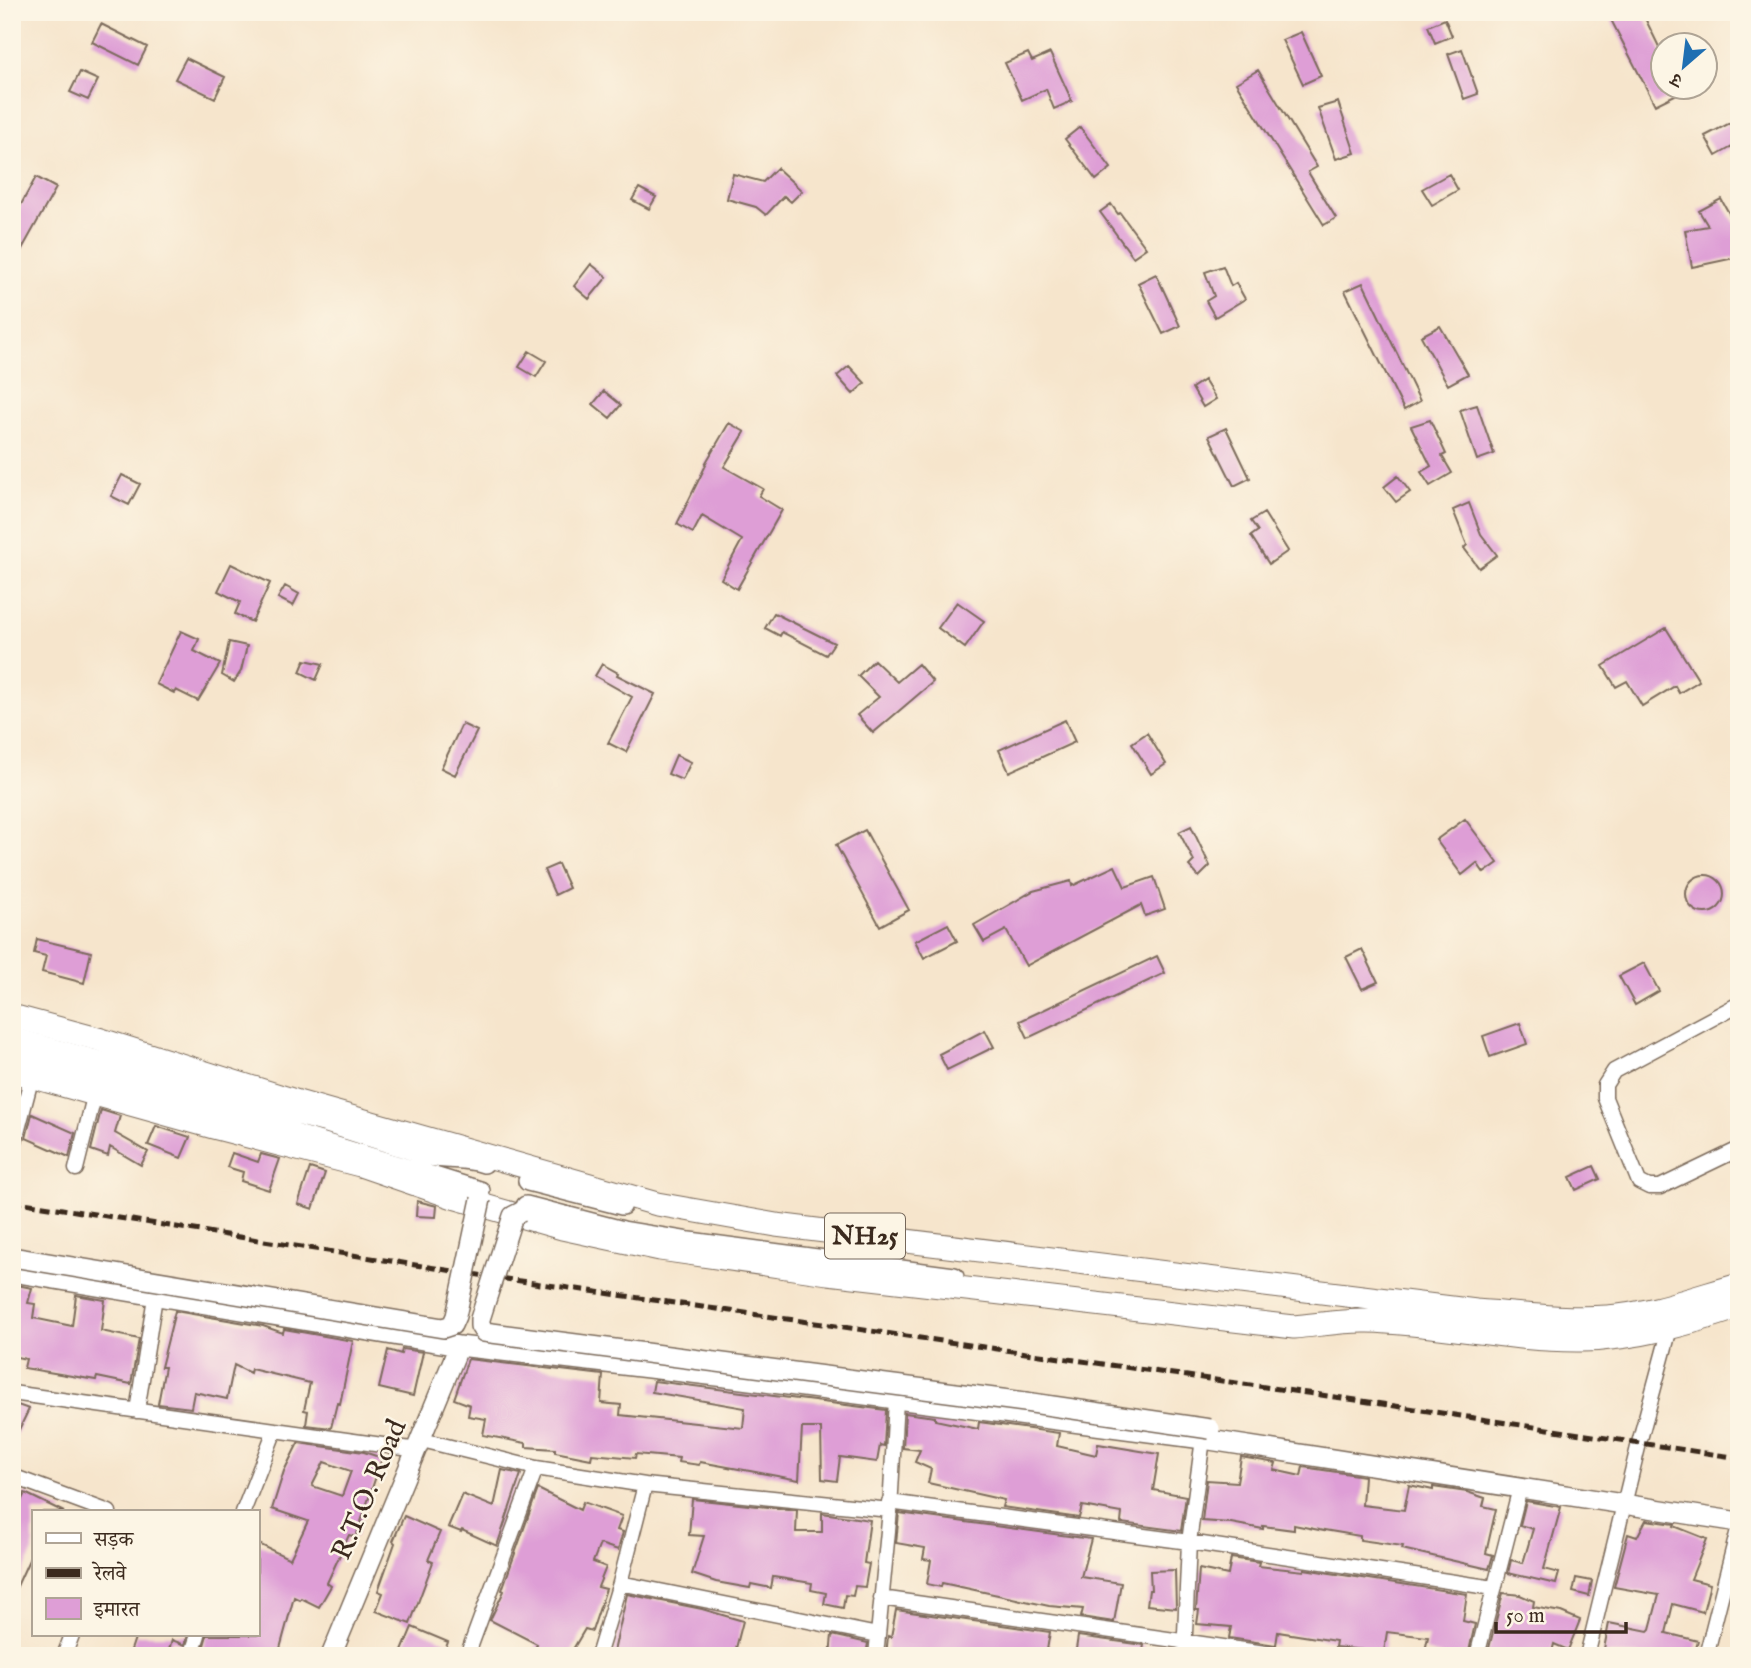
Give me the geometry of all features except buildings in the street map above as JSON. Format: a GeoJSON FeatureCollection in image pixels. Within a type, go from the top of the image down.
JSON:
{"type":"FeatureCollection","features":[{"type":"Feature","properties":{"kind":"main road","name":"NH25"},"geometry":{"type":"LineString","coordinates":[[12,1016],[98,1039],[324,1110],[657,1204],[776,1225],[1476,1311],[1607,1317],[1672,1304],[1739,1285]]}},
{"type":"Feature","properties":{"kind":"main road","name":"NH25"},"geometry":{"type":"LineString","coordinates":[[22,1073],[360,1165],[453,1197],[562,1228],[660,1250],[828,1273],[1294,1327],[1367,1321],[1582,1340],[1628,1336],[1671,1327],[1739,1307]]}},
{"type":"Feature","properties":{"kind":"street"},"geometry":{"type":"LineString","coordinates":[[1739,1004],[1614,1071],[1605,1085],[1605,1098],[1639,1182],[1649,1187],[1660,1187],[1739,1149]]}},
{"type":"Feature","properties":{"kind":"street"},"geometry":{"type":"LineString","coordinates":[[12,1037],[323,1122],[430,1156],[472,1159],[499,1168],[516,1169],[528,1181],[634,1208],[701,1220],[1292,1297],[1310,1296],[1320,1292]]}},
{"type":"Feature","properties":{"kind":"street"},"geometry":{"type":"LineString","coordinates":[[12,1056],[259,1123],[481,1195],[490,1212],[505,1217],[520,1211],[690,1242],[1054,1291],[1270,1315],[1297,1315],[1322,1325]]}},
{"type":"Feature","properties":{"kind":"street"},"geometry":{"type":"LineString","coordinates":[[12,1152],[22,1073]]}},
{"type":"Feature","properties":{"kind":"street"},"geometry":{"type":"LineString","coordinates":[[76,1169],[95,1093]]}},
{"type":"Feature","properties":{"kind":"street"},"geometry":{"type":"LineString","coordinates":[[12,1256],[443,1328],[452,1325],[456,1316],[486,1176],[499,1168]]}},
{"type":"Feature","properties":{"kind":"street"},"geometry":{"type":"LineString","coordinates":[[528,1181],[530,1198],[520,1211],[480,1319],[484,1332],[1025,1402],[1207,1434],[1241,1445],[1739,1524],[1706,1656]]}},
{"type":"Feature","properties":{"kind":"street"},"geometry":{"type":"LineString","coordinates":[[12,1272],[460,1346],[896,1400],[1207,1434]]}},
{"type":"Feature","properties":{"kind":"street"},"geometry":{"type":"LineString","coordinates":[[137,1412],[155,1297]]}},
{"type":"Feature","properties":{"kind":"street"},"geometry":{"type":"LineString","coordinates":[[1587,1656],[1639,1443],[1671,1327],[1672,1304]]}},
{"type":"Feature","properties":{"kind":"street","name":"R.T.O. Road"},"geometry":{"type":"LineString","coordinates":[[331,1656],[460,1346]]}},
{"type":"Feature","properties":{"kind":"street"},"geometry":{"type":"LineString","coordinates":[[12,1393],[275,1430],[420,1445],[536,1468],[645,1485],[890,1506],[1189,1542],[1494,1588]]}},
{"type":"Feature","properties":{"kind":"street"},"geometry":{"type":"LineString","coordinates":[[876,1656],[890,1506],[896,1400]]}},
{"type":"Feature","properties":{"kind":"street"},"geometry":{"type":"LineString","coordinates":[[244,1510],[275,1430]]}},
{"type":"Feature","properties":{"kind":"street"},"geometry":{"type":"LineString","coordinates":[[1185,1649],[1189,1542],[1207,1434]]}},
{"type":"Feature","properties":{"kind":"street"},"geometry":{"type":"LineString","coordinates":[[467,1656],[536,1468]]}},
{"type":"Feature","properties":{"kind":"street"},"geometry":{"type":"LineString","coordinates":[[12,1476],[104,1510]]}},
{"type":"Feature","properties":{"kind":"street"},"geometry":{"type":"LineString","coordinates":[[598,1656],[620,1584],[645,1485]]}},
{"type":"Feature","properties":{"kind":"street"},"geometry":{"type":"LineString","coordinates":[[1477,1656],[1520,1488]]}},
{"type":"Feature","properties":{"kind":"street"},"geometry":{"type":"LineString","coordinates":[[620,1584],[878,1635]]}},
{"type":"Feature","properties":{"kind":"street"},"geometry":{"type":"LineString","coordinates":[[881,1598],[1185,1649],[1286,1656]]}},
{"type":"Feature","properties":{"kind":"street"},"geometry":{"type":"LineString","coordinates":[[64,1656],[72,1636]]}},
{"type":"Feature","properties":{"kind":"street"},"geometry":{"type":"LineString","coordinates":[[191,1656],[198,1636]]}},
{"type":"Feature","properties":{"kind":"railway"},"geometry":{"type":"LineString","coordinates":[[12,1201],[485,1276],[1356,1400],[1739,1458]]}}]}
